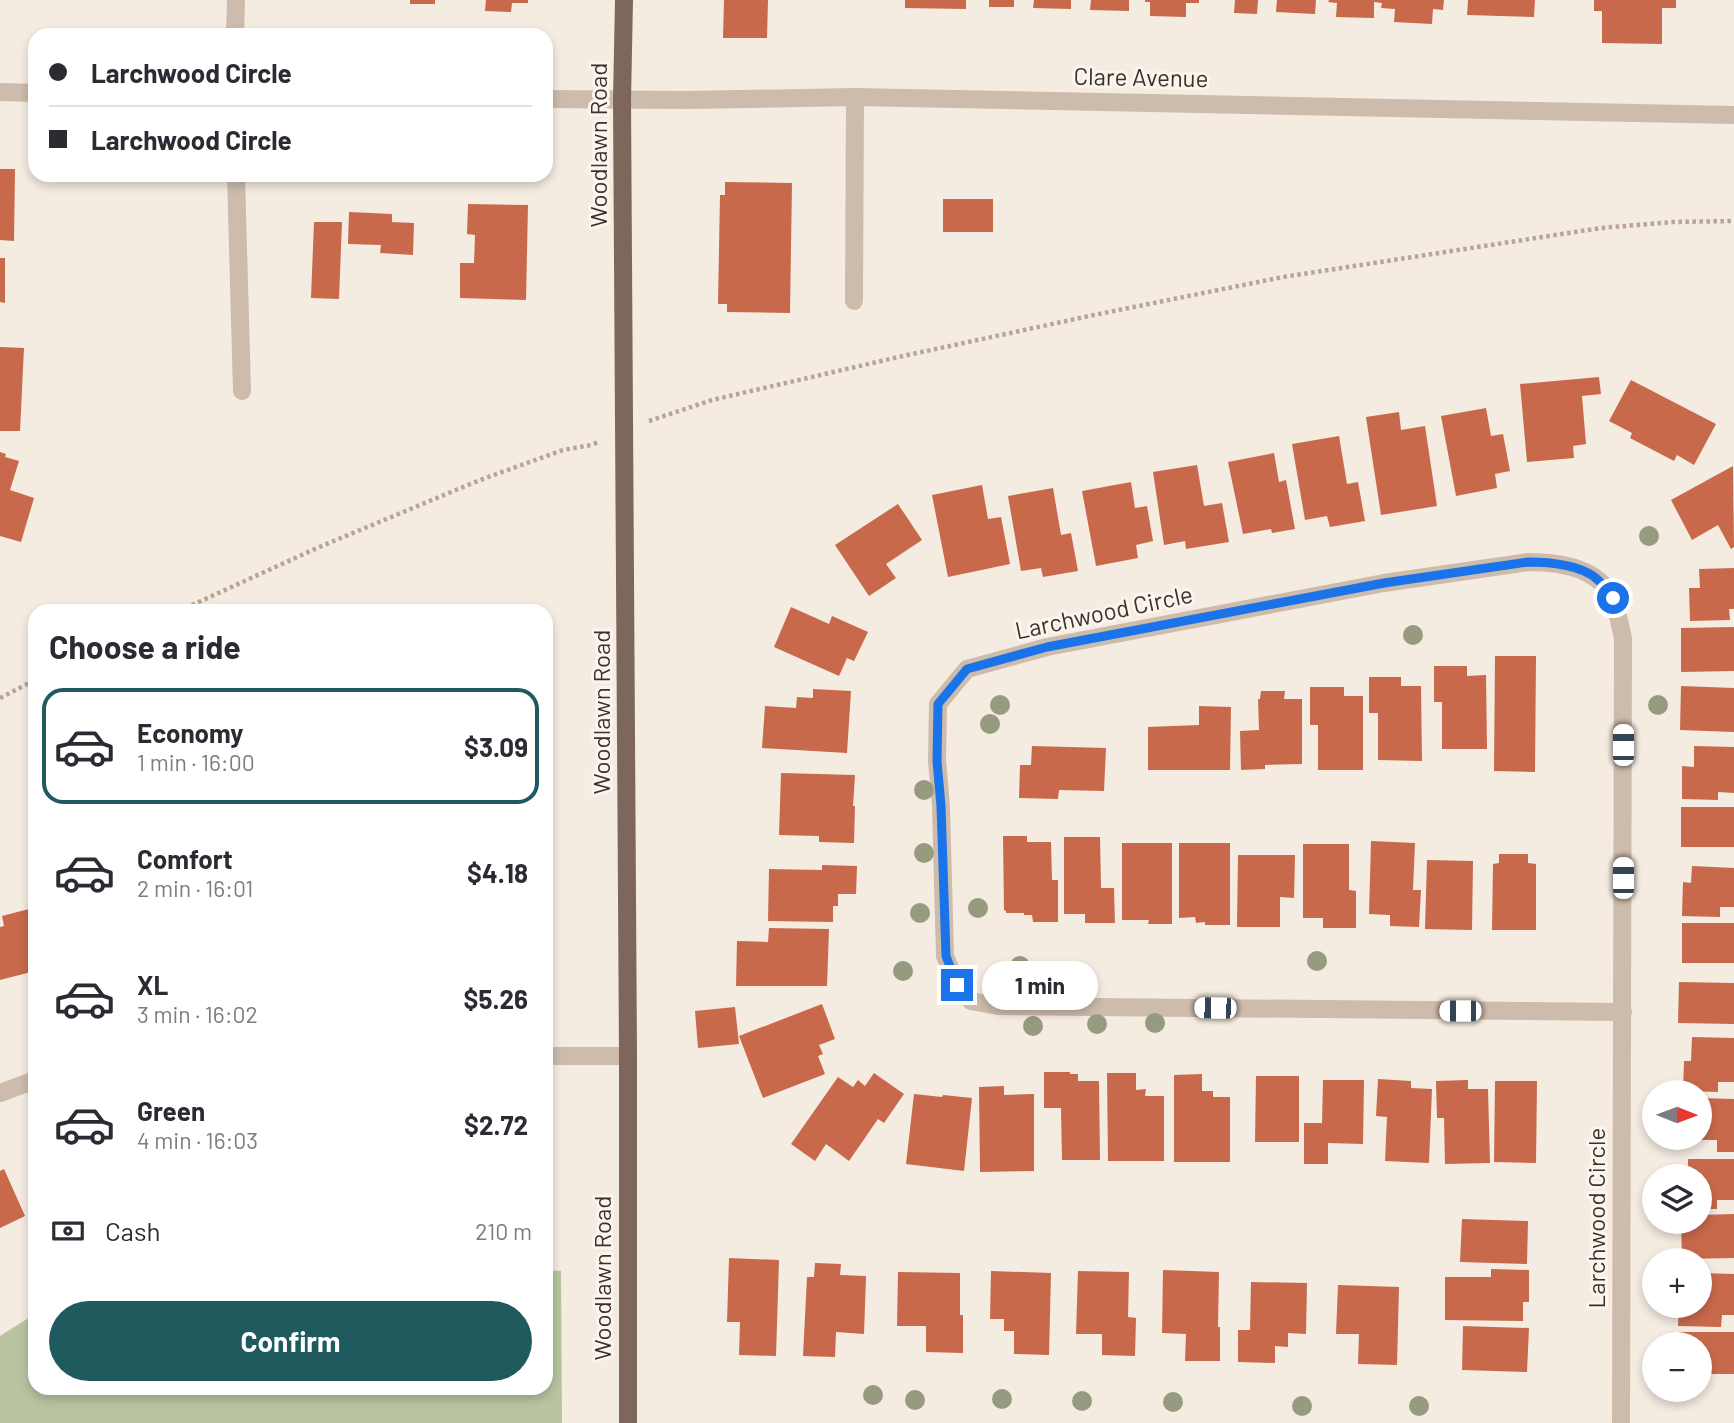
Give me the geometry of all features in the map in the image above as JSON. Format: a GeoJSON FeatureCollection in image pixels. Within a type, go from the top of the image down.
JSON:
{"type":"FeatureCollection","features":[{"type":"Feature","properties":{"kind":"main road","name":"Woodlawn Road"},"geometry":{"type":"LineString","coordinates":[[624,0],[622,100],[628,1423]]}},
{"type":"Feature","properties":{"kind":"street"},"geometry":{"type":"LineString","coordinates":[[235,28],[236,0]]}},
{"type":"Feature","properties":{"kind":"street"},"geometry":{"type":"LineString","coordinates":[[0,92],[28,93]]}},
{"type":"Feature","properties":{"kind":"street"},"geometry":{"type":"LineString","coordinates":[[854,301],[855,97]]}},
{"type":"Feature","properties":{"kind":"street","name":"Clare Avenue"},"geometry":{"type":"LineString","coordinates":[[553,99],[855,97],[1734,115]]}},
{"type":"Feature","properties":{"kind":"street"},"geometry":{"type":"LineString","coordinates":[[236,182],[242,391]]}},
{"type":"Feature","properties":{"kind":"street","name":"Larchwood Circle"},"geometry":{"type":"LineString","coordinates":[[1621,1423],[1623,1012],[1623,638],[1613,598],[1597,579],[1571,566],[1528,562],[1384,583],[1047,647],[967,669],[938,704],[937,761],[946,956],[957,985],[971,1002],[998,1006],[1623,1012]]}},
{"type":"Feature","properties":{"kind":"street"},"geometry":{"type":"LineString","coordinates":[[553,1056],[628,1056]]}},
{"type":"Feature","properties":{"kind":"street"},"geometry":{"type":"LineString","coordinates":[[0,1093],[28,1083]]}},
{"type":"Feature","properties":{"kind":"path"},"geometry":{"type":"LineString","coordinates":[[194,604],[317,548],[467,486],[563,450],[591,445],[663,415],[712,400],[1107,312],[1283,277],[1601,228],[1672,222],[1734,221]]}},
{"type":"Feature","properties":{"kind":"path"},"geometry":{"type":"LineString","coordinates":[[0,698],[28,684]]}},
{"type":"Feature","properties":{"kind":"green space"},"geometry":{"type":"Polygon","coordinates":[[[553,1270],[561,1271],[562,1423],[0,1423],[0,1336],[28,1318],[28,1395],[553,1395],[553,1270]]]}},
{"type":"Feature","properties":{"kind":"building"},"geometry":{"type":"Polygon","coordinates":[[[410,0],[435,0],[435,4],[410,4],[410,0]]]}},
{"type":"Feature","properties":{"kind":"building"},"geometry":{"type":"Polygon","coordinates":[[[486,0],[528,0],[528,3],[512,3],[511,12],[485,11],[486,0]]]}},
{"type":"Feature","properties":{"kind":"building"},"geometry":{"type":"Polygon","coordinates":[[[724,0],[768,0],[767,38],[723,38],[724,0]]]}},
{"type":"Feature","properties":{"kind":"building"},"geometry":{"type":"Polygon","coordinates":[[[905,0],[966,0],[966,9],[905,8],[905,0]]]}},
{"type":"Feature","properties":{"kind":"building"},"geometry":{"type":"Polygon","coordinates":[[[989,0],[1014,0],[1014,7],[989,7],[989,0]]]}},
{"type":"Feature","properties":{"kind":"building"},"geometry":{"type":"Polygon","coordinates":[[[1034,0],[1071,0],[1071,9],[1033,8],[1034,0]]]}},
{"type":"Feature","properties":{"kind":"building"},"geometry":{"type":"Polygon","coordinates":[[[1091,0],[1129,0],[1129,11],[1090,10],[1091,0]]]}},
{"type":"Feature","properties":{"kind":"building"},"geometry":{"type":"Polygon","coordinates":[[[1145,0],[1199,0],[1199,3],[1186,3],[1186,17],[1150,16],[1150,2],[1145,0]]]}},
{"type":"Feature","properties":{"kind":"building"},"geometry":{"type":"Polygon","coordinates":[[[1235,0],[1258,0],[1257,14],[1234,13],[1235,0]]]}},
{"type":"Feature","properties":{"kind":"building"},"geometry":{"type":"Polygon","coordinates":[[[1277,0],[1316,0],[1315,14],[1276,12],[1277,0]]]}},
{"type":"Feature","properties":{"kind":"building"},"geometry":{"type":"Polygon","coordinates":[[[1444,0],[1443,10],[1433,9],[1432,24],[1394,22],[1395,9],[1381,8],[1382,3],[1374,2],[1374,18],[1336,17],[1337,3],[1328,2],[1444,0]]]}},
{"type":"Feature","properties":{"kind":"building"},"geometry":{"type":"Polygon","coordinates":[[[1468,0],[1535,0],[1534,17],[1467,15],[1468,0]]]}},
{"type":"Feature","properties":{"kind":"building"},"geometry":{"type":"Polygon","coordinates":[[[1594,0],[1676,0],[1676,8],[1662,8],[1662,44],[1602,43],[1602,11],[1594,11],[1594,0]]]}},
{"type":"Feature","properties":{"kind":"building"},"geometry":{"type":"Polygon","coordinates":[[[0,169],[15,169],[14,241],[0,240],[0,169]]]}},
{"type":"Feature","properties":{"kind":"building"},"geometry":{"type":"Polygon","coordinates":[[[725,182],[792,183],[790,313],[727,312],[727,304],[718,304],[720,195],[725,195],[725,182]]]}},
{"type":"Feature","properties":{"kind":"building"},"geometry":{"type":"Polygon","coordinates":[[[943,199],[993,199],[993,232],[943,232],[943,199]]]}},
{"type":"Feature","properties":{"kind":"building"},"geometry":{"type":"Polygon","coordinates":[[[468,204],[528,205],[526,300],[460,298],[460,263],[474,263],[475,235],[467,234],[468,204]]]}},
{"type":"Feature","properties":{"kind":"building"},"geometry":{"type":"Polygon","coordinates":[[[349,212],[392,214],[392,222],[414,223],[413,255],[380,253],[381,245],[348,244],[349,212]]]}},
{"type":"Feature","properties":{"kind":"building"},"geometry":{"type":"Polygon","coordinates":[[[314,222],[342,222],[339,299],[311,298],[314,222]]]}},
{"type":"Feature","properties":{"kind":"building"},"geometry":{"type":"Polygon","coordinates":[[[0,258],[5,258],[5,303],[0,302],[0,258]]]}},
{"type":"Feature","properties":{"kind":"building"},"geometry":{"type":"Polygon","coordinates":[[[0,347],[24,348],[20,431],[0,431],[0,347]]]}},
{"type":"Feature","properties":{"kind":"building"},"geometry":{"type":"Polygon","coordinates":[[[1599,377],[1601,394],[1582,396],[1586,444],[1573,446],[1574,458],[1527,462],[1520,384],[1599,377]]]}},
{"type":"Feature","properties":{"kind":"building"},"geometry":{"type":"Polygon","coordinates":[[[1631,380],[1716,424],[1694,465],[1677,455],[1674,461],[1630,438],[1632,433],[1609,421],[1631,380]]]}},
{"type":"Feature","properties":{"kind":"building"},"geometry":{"type":"Polygon","coordinates":[[[1486,408],[1491,436],[1503,434],[1510,471],[1495,474],[1497,488],[1456,496],[1441,416],[1486,408]]]}},
{"type":"Feature","properties":{"kind":"building"},"geometry":{"type":"Polygon","coordinates":[[[1399,412],[1401,430],[1425,426],[1437,506],[1381,515],[1366,417],[1399,412]]]}},
{"type":"Feature","properties":{"kind":"building"},"geometry":{"type":"Polygon","coordinates":[[[1339,436],[1347,484],[1358,482],[1365,521],[1330,527],[1327,516],[1305,520],[1292,444],[1339,436]]]}},
{"type":"Feature","properties":{"kind":"building"},"geometry":{"type":"Polygon","coordinates":[[[0,452],[6,454],[5,457],[19,461],[10,490],[34,498],[21,542],[0,536],[0,452]]]}},
{"type":"Feature","properties":{"kind":"building"},"geometry":{"type":"Polygon","coordinates":[[[1274,453],[1279,482],[1286,480],[1295,529],[1272,533],[1271,529],[1243,534],[1228,462],[1274,453]]]}},
{"type":"Feature","properties":{"kind":"building"},"geometry":{"type":"Polygon","coordinates":[[[1197,465],[1204,506],[1222,503],[1229,542],[1186,549],[1185,541],[1164,545],[1153,472],[1197,465]]]}},
{"type":"Feature","properties":{"kind":"building"},"geometry":{"type":"Polygon","coordinates":[[[1733,466],[1734,547],[1731,549],[1718,525],[1692,540],[1671,500],[1733,466]]]}},
{"type":"Feature","properties":{"kind":"building"},"geometry":{"type":"Polygon","coordinates":[[[1131,482],[1135,508],[1147,506],[1153,541],[1136,545],[1138,558],[1096,566],[1082,491],[1131,482]]]}},
{"type":"Feature","properties":{"kind":"building"},"geometry":{"type":"Polygon","coordinates":[[[982,485],[988,519],[1001,517],[1010,564],[948,577],[932,495],[982,485]]]}},
{"type":"Feature","properties":{"kind":"building"},"geometry":{"type":"Polygon","coordinates":[[[1053,488],[1061,535],[1071,533],[1078,571],[1043,577],[1041,568],[1021,571],[1008,496],[1053,488]]]}},
{"type":"Feature","properties":{"kind":"building"},"geometry":{"type":"Polygon","coordinates":[[[898,504],[922,540],[886,564],[896,578],[869,596],[835,545],[898,504]]]}},
{"type":"Feature","properties":{"kind":"building"},"geometry":{"type":"Polygon","coordinates":[[[1734,568],[1734,609],[1729,609],[1730,620],[1690,621],[1689,588],[1700,588],[1699,569],[1734,568]]]}},
{"type":"Feature","properties":{"kind":"building"},"geometry":{"type":"Polygon","coordinates":[[[791,607],[829,624],[832,616],[868,632],[854,661],[847,658],[839,676],[774,647],[791,607]]]}},
{"type":"Feature","properties":{"kind":"building"},"geometry":{"type":"Polygon","coordinates":[[[1734,627],[1734,671],[1681,672],[1681,628],[1734,627]]]}},
{"type":"Feature","properties":{"kind":"building"},"geometry":{"type":"Polygon","coordinates":[[[1495,656],[1536,656],[1535,772],[1494,771],[1495,656]]]}},
{"type":"Feature","properties":{"kind":"building"},"geometry":{"type":"Polygon","coordinates":[[[1434,666],[1467,666],[1467,676],[1486,675],[1487,749],[1442,749],[1442,702],[1434,702],[1434,666]]]}},
{"type":"Feature","properties":{"kind":"building"},"geometry":{"type":"Polygon","coordinates":[[[1369,677],[1401,677],[1401,686],[1421,686],[1422,761],[1378,760],[1378,713],[1369,713],[1369,677]]]}},
{"type":"Feature","properties":{"kind":"building"},"geometry":{"type":"Polygon","coordinates":[[[1681,686],[1734,688],[1734,732],[1680,730],[1681,686]]]}},
{"type":"Feature","properties":{"kind":"building"},"geometry":{"type":"Polygon","coordinates":[[[1310,687],[1344,687],[1344,696],[1363,696],[1363,770],[1318,770],[1318,725],[1310,725],[1310,687]]]}},
{"type":"Feature","properties":{"kind":"building"},"geometry":{"type":"Polygon","coordinates":[[[813,689],[851,691],[847,753],[762,748],[765,706],[796,708],[797,697],[813,698],[813,689]]]}},
{"type":"Feature","properties":{"kind":"building"},"geometry":{"type":"Polygon","coordinates":[[[1261,691],[1285,691],[1284,699],[1302,699],[1302,764],[1265,765],[1265,769],[1241,770],[1240,731],[1259,730],[1258,699],[1261,691]]]}},
{"type":"Feature","properties":{"kind":"building"},"geometry":{"type":"Polygon","coordinates":[[[1199,706],[1231,707],[1230,770],[1148,770],[1148,727],[1199,725],[1199,706]]]}},
{"type":"Feature","properties":{"kind":"building"},"geometry":{"type":"Polygon","coordinates":[[[1032,746],[1106,748],[1104,791],[1059,790],[1058,799],[1019,798],[1020,765],[1031,765],[1032,746]]]}},
{"type":"Feature","properties":{"kind":"building"},"geometry":{"type":"Polygon","coordinates":[[[1694,746],[1734,747],[1734,793],[1718,792],[1718,800],[1682,799],[1682,766],[1694,767],[1694,746]]]}},
{"type":"Feature","properties":{"kind":"building"},"geometry":{"type":"Polygon","coordinates":[[[781,773],[855,775],[854,843],[819,842],[819,836],[779,835],[781,773]]]}},
{"type":"Feature","properties":{"kind":"building"},"geometry":{"type":"Polygon","coordinates":[[[1681,807],[1734,807],[1734,847],[1681,847],[1681,807]]]}},
{"type":"Feature","properties":{"kind":"building"},"geometry":{"type":"Polygon","coordinates":[[[1003,836],[1027,836],[1027,842],[1051,842],[1052,880],[1058,880],[1058,922],[1033,922],[1032,915],[1006,913],[1004,910],[1003,836]]]}},
{"type":"Feature","properties":{"kind":"building"},"geometry":{"type":"Polygon","coordinates":[[[1064,837],[1100,837],[1101,888],[1114,888],[1115,923],[1085,923],[1085,914],[1064,914],[1064,837]]]}},
{"type":"Feature","properties":{"kind":"building"},"geometry":{"type":"Polygon","coordinates":[[[1371,841],[1415,843],[1413,890],[1421,890],[1419,927],[1390,926],[1390,915],[1369,914],[1371,841]]]}},
{"type":"Feature","properties":{"kind":"building"},"geometry":{"type":"Polygon","coordinates":[[[1122,843],[1172,843],[1172,924],[1148,924],[1149,920],[1122,920],[1122,843]]]}},
{"type":"Feature","properties":{"kind":"building"},"geometry":{"type":"Polygon","coordinates":[[[1179,843],[1230,843],[1230,925],[1205,925],[1205,922],[1196,923],[1195,917],[1179,918],[1179,843]]]}},
{"type":"Feature","properties":{"kind":"building"},"geometry":{"type":"Polygon","coordinates":[[[1303,844],[1349,844],[1349,890],[1356,891],[1356,928],[1323,928],[1323,918],[1303,918],[1303,844]]]}},
{"type":"Feature","properties":{"kind":"building"},"geometry":{"type":"Polygon","coordinates":[[[1499,854],[1528,854],[1528,863],[1536,864],[1536,930],[1492,930],[1493,864],[1499,863],[1499,854]]]}},
{"type":"Feature","properties":{"kind":"building"},"geometry":{"type":"Polygon","coordinates":[[[1238,855],[1295,855],[1294,898],[1280,897],[1280,927],[1237,927],[1238,855]]]}},
{"type":"Feature","properties":{"kind":"building"},"geometry":{"type":"Polygon","coordinates":[[[1427,860],[1473,861],[1472,930],[1425,929],[1427,860]]]}},
{"type":"Feature","properties":{"kind":"building"},"geometry":{"type":"Polygon","coordinates":[[[822,865],[857,866],[856,894],[838,894],[838,906],[833,906],[833,922],[768,921],[769,869],[822,870],[822,865]]]}},
{"type":"Feature","properties":{"kind":"building"},"geometry":{"type":"Polygon","coordinates":[[[1692,866],[1734,868],[1734,907],[1720,907],[1720,917],[1682,916],[1683,882],[1691,883],[1692,866]]]}},
{"type":"Feature","properties":{"kind":"building"},"geometry":{"type":"Polygon","coordinates":[[[28,909],[28,973],[0,980],[0,927],[4,926],[2,916],[28,909]]]}},
{"type":"Feature","properties":{"kind":"building"},"geometry":{"type":"Polygon","coordinates":[[[1682,923],[1734,923],[1734,963],[1682,963],[1682,923]]]}},
{"type":"Feature","properties":{"kind":"building"},"geometry":{"type":"Polygon","coordinates":[[[769,928],[829,929],[827,986],[736,986],[737,941],[768,942],[769,928]]]}},
{"type":"Feature","properties":{"kind":"building"},"geometry":{"type":"Polygon","coordinates":[[[1679,982],[1734,983],[1734,1024],[1678,1023],[1679,982]]]}},
{"type":"Feature","properties":{"kind":"building"},"geometry":{"type":"Polygon","coordinates":[[[822,1004],[835,1039],[819,1045],[823,1054],[818,1056],[825,1074],[763,1098],[739,1036],[822,1004]]]}},
{"type":"Feature","properties":{"kind":"building"},"geometry":{"type":"Polygon","coordinates":[[[735,1007],[739,1044],[698,1048],[695,1011],[735,1007]]]}},
{"type":"Feature","properties":{"kind":"building"},"geometry":{"type":"Polygon","coordinates":[[[1692,1037],[1734,1038],[1734,1082],[1718,1082],[1718,1092],[1712,1092],[1712,1080],[1683,1080],[1684,1061],[1691,1061],[1692,1037]]]}},
{"type":"Feature","properties":{"kind":"building"},"geometry":{"type":"Polygon","coordinates":[[[1044,1072],[1070,1072],[1078,1074],[1078,1081],[1099,1081],[1100,1160],[1062,1160],[1061,1108],[1044,1108],[1044,1072]]]}},
{"type":"Feature","properties":{"kind":"building"},"geometry":{"type":"Polygon","coordinates":[[[874,1073],[904,1094],[884,1123],[878,1119],[849,1161],[826,1144],[815,1161],[791,1144],[838,1077],[853,1087],[858,1080],[865,1086],[874,1073]]]}},
{"type":"Feature","properties":{"kind":"building"},"geometry":{"type":"Polygon","coordinates":[[[1107,1073],[1136,1073],[1136,1090],[1146,1089],[1145,1096],[1164,1096],[1164,1161],[1108,1161],[1107,1073]]]}},
{"type":"Feature","properties":{"kind":"building"},"geometry":{"type":"Polygon","coordinates":[[[1202,1074],[1202,1091],[1213,1091],[1213,1097],[1230,1097],[1230,1162],[1174,1162],[1174,1075],[1202,1074]]]}},
{"type":"Feature","properties":{"kind":"building"},"geometry":{"type":"Polygon","coordinates":[[[1256,1076],[1299,1076],[1299,1142],[1255,1142],[1256,1076]]]}},
{"type":"Feature","properties":{"kind":"building"},"geometry":{"type":"Polygon","coordinates":[[[1378,1079],[1411,1081],[1411,1088],[1432,1089],[1429,1163],[1385,1161],[1387,1117],[1376,1116],[1378,1079]]]}},
{"type":"Feature","properties":{"kind":"building"},"geometry":{"type":"Polygon","coordinates":[[[1323,1080],[1364,1080],[1363,1144],[1328,1143],[1328,1164],[1304,1164],[1304,1123],[1322,1123],[1323,1080]]]}},
{"type":"Feature","properties":{"kind":"building"},"geometry":{"type":"Polygon","coordinates":[[[1468,1080],[1468,1089],[1488,1089],[1490,1163],[1445,1164],[1444,1118],[1437,1118],[1436,1081],[1468,1080]]]}},
{"type":"Feature","properties":{"kind":"building"},"geometry":{"type":"Polygon","coordinates":[[[1495,1081],[1537,1081],[1536,1163],[1494,1162],[1495,1081]]]}},
{"type":"Feature","properties":{"kind":"building"},"geometry":{"type":"Polygon","coordinates":[[[1004,1086],[1004,1095],[1034,1094],[1034,1171],[980,1172],[979,1087],[1004,1086]]]}},
{"type":"Feature","properties":{"kind":"building"},"geometry":{"type":"Polygon","coordinates":[[[914,1094],[972,1098],[964,1171],[906,1164],[914,1094]]]}},
{"type":"Feature","properties":{"kind":"building"},"geometry":{"type":"Polygon","coordinates":[[[1712,1098],[1734,1099],[1734,1152],[1717,1152],[1717,1140],[1712,1140],[1712,1098]]]}},
{"type":"Feature","properties":{"kind":"building"},"geometry":{"type":"Polygon","coordinates":[[[1688,1159],[1734,1159],[1734,1200],[1717,1200],[1717,1209],[1712,1209],[1712,1164],[1688,1164],[1688,1159]]]}},
{"type":"Feature","properties":{"kind":"building"},"geometry":{"type":"Polygon","coordinates":[[[4,1169],[25,1216],[0,1228],[0,1171],[4,1169]]]}},
{"type":"Feature","properties":{"kind":"building"},"geometry":{"type":"Polygon","coordinates":[[[1734,1214],[1734,1258],[1712,1258],[1712,1248],[1682,1248],[1681,1234],[1712,1234],[1712,1215],[1734,1214]]]}},
{"type":"Feature","properties":{"kind":"building"},"geometry":{"type":"Polygon","coordinates":[[[1462,1219],[1528,1221],[1527,1264],[1460,1262],[1462,1219]]]}},
{"type":"Feature","properties":{"kind":"building"},"geometry":{"type":"Polygon","coordinates":[[[729,1258],[779,1260],[776,1356],[739,1355],[740,1322],[727,1322],[729,1258]]]}},
{"type":"Feature","properties":{"kind":"building"},"geometry":{"type":"Polygon","coordinates":[[[815,1263],[841,1264],[840,1275],[866,1276],[864,1334],[836,1332],[835,1357],[803,1356],[807,1277],[814,1277],[815,1263]]]}},
{"type":"Feature","properties":{"kind":"building"},"geometry":{"type":"Polygon","coordinates":[[[1491,1269],[1529,1270],[1529,1302],[1523,1302],[1523,1321],[1445,1320],[1445,1277],[1491,1277],[1491,1269]]]}},
{"type":"Feature","properties":{"kind":"building"},"geometry":{"type":"Polygon","coordinates":[[[1163,1270],[1219,1272],[1220,1361],[1185,1361],[1186,1334],[1162,1333],[1163,1270]]]}},
{"type":"Feature","properties":{"kind":"building"},"geometry":{"type":"Polygon","coordinates":[[[991,1271],[1051,1273],[1049,1355],[1014,1354],[1014,1331],[1004,1331],[1004,1319],[990,1319],[991,1271]]]}},
{"type":"Feature","properties":{"kind":"building"},"geometry":{"type":"Polygon","coordinates":[[[1078,1271],[1129,1272],[1128,1317],[1136,1318],[1135,1356],[1102,1355],[1102,1334],[1076,1334],[1078,1271]]]}},
{"type":"Feature","properties":{"kind":"building"},"geometry":{"type":"Polygon","coordinates":[[[898,1272],[960,1273],[963,1353],[926,1352],[926,1326],[897,1326],[898,1272]]]}},
{"type":"Feature","properties":{"kind":"building"},"geometry":{"type":"Polygon","coordinates":[[[1712,1273],[1734,1274],[1734,1315],[1722,1315],[1721,1327],[1678,1326],[1678,1318],[1712,1318],[1712,1273]]]}},
{"type":"Feature","properties":{"kind":"building"},"geometry":{"type":"Polygon","coordinates":[[[1251,1282],[1307,1283],[1306,1334],[1288,1333],[1288,1347],[1275,1346],[1275,1363],[1238,1362],[1238,1330],[1250,1330],[1251,1282]]]}},
{"type":"Feature","properties":{"kind":"building"},"geometry":{"type":"Polygon","coordinates":[[[1338,1285],[1399,1287],[1397,1365],[1358,1364],[1359,1334],[1336,1334],[1338,1285]]]}},
{"type":"Feature","properties":{"kind":"building"},"geometry":{"type":"Polygon","coordinates":[[[1463,1326],[1529,1328],[1527,1372],[1462,1370],[1463,1326]]]}},
{"type":"Feature","properties":{"kind":"building"},"geometry":{"type":"Polygon","coordinates":[[[1712,1332],[1734,1332],[1734,1374],[1712,1374],[1712,1332]]]}},
{"type":"Feature","properties":{"kind":"route"},"geometry":{"type":"LineString","coordinates":[[957,985],[946,956],[937,761],[938,704],[967,669],[1047,647],[1384,583],[1528,562],[1571,566],[1597,579],[1613,598]]}}]}
